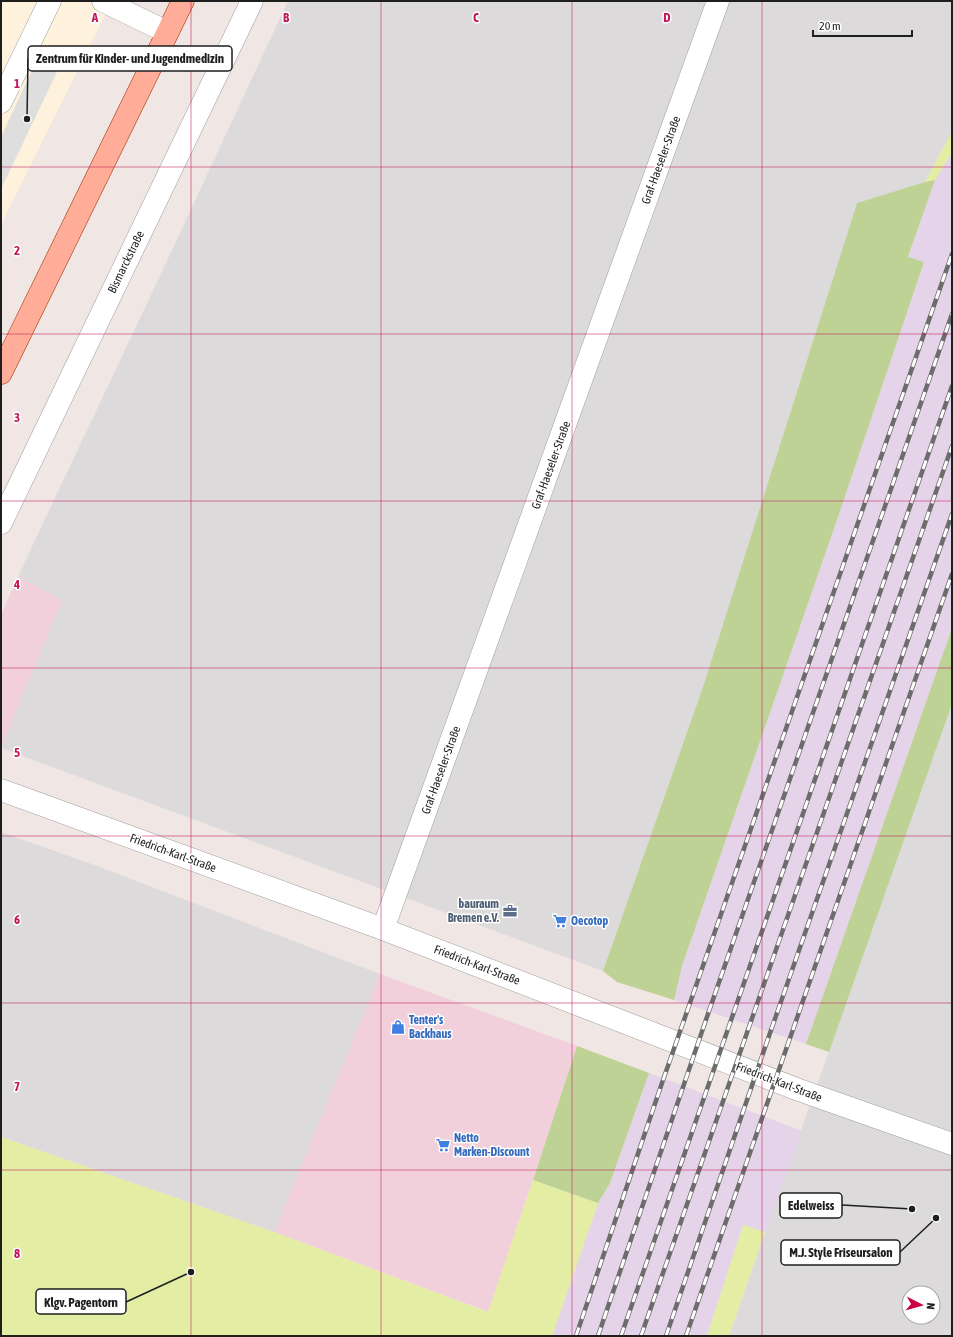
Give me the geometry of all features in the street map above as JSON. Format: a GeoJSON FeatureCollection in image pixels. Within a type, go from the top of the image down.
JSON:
{"type":"FeatureCollection","features":[{"type":"Feature","properties":{"kind":"main road"},"geometry":{"type":"LineString","coordinates":[[1,373],[183,1]]}},
{"type":"Feature","properties":{"kind":"street"},"geometry":{"type":"LineString","coordinates":[[1,102],[50,1]]}},
{"type":"Feature","properties":{"kind":"street"},"geometry":{"type":"LineString","coordinates":[[103,1],[167,32]]}},
{"type":"Feature","properties":{"kind":"street","name":"Bismarckstraße"},"geometry":{"type":"LineString","coordinates":[[1,523],[252,1]]}},
{"type":"Feature","properties":{"kind":"street","name":"Graf-Haeseler-Straße"},"geometry":{"type":"LineString","coordinates":[[383,929],[718,1]]}},
{"type":"Feature","properties":{"kind":"street","name":"Friedrich-Karl-Straße"},"geometry":{"type":"LineString","coordinates":[[1,790],[383,929],[799,1090],[952,1144]]}},
{"type":"Feature","properties":{"kind":"shaded area"},"geometry":{"type":"Polygon","coordinates":[[[1,1],[112,1],[1,225],[1,1]]]}},
{"type":"Feature","properties":{"kind":"shaded area"},"geometry":{"type":"Polygon","coordinates":[[[288,1],[952,1],[952,132],[925,182],[857,203],[703,687],[603,971],[1,748],[62,600],[18,577],[288,1]]]}},
{"type":"Feature","properties":{"kind":"shaded area"},"geometry":{"type":"Polygon","coordinates":[[[36,62],[57,72],[1,189],[1,137],[36,62]]]}},
{"type":"Feature","properties":{"kind":"shaded area"},"geometry":{"type":"Polygon","coordinates":[[[952,153],[952,628],[806,1044],[674,1000],[682,966],[838,517],[924,262],[908,258],[935,180],[952,153]]]}},
{"type":"Feature","properties":{"kind":"shaded area"},"geometry":{"type":"Polygon","coordinates":[[[18,577],[62,600],[1,748],[1,615],[18,577]]]}},
{"type":"Feature","properties":{"kind":"shaded area"},"geometry":{"type":"Polygon","coordinates":[[[952,704],[952,1336],[729,1336],[765,1232],[952,704]]]}},
{"type":"Feature","properties":{"kind":"shaded area"},"geometry":{"type":"Polygon","coordinates":[[[1,832],[97,866],[380,974],[274,1232],[1,1137],[1,832]]]}},
{"type":"Feature","properties":{"kind":"shaded area"},"geometry":{"type":"Polygon","coordinates":[[[380,974],[577,1046],[489,1312],[274,1232],[380,974]]]}},
{"type":"Feature","properties":{"kind":"shaded area"},"geometry":{"type":"Polygon","coordinates":[[[649,1073],[802,1131],[765,1232],[743,1226],[707,1336],[552,1336],[598,1203],[610,1183],[649,1073]]]}},
{"type":"Feature","properties":{"kind":"green space"},"geometry":{"type":"Polygon","coordinates":[[[952,132],[952,153],[935,180],[925,182],[952,132]]]}},
{"type":"Feature","properties":{"kind":"green space"},"geometry":{"type":"Polygon","coordinates":[[[935,180],[908,257],[924,262],[838,517],[682,966],[674,1000],[617,982],[603,971],[703,687],[857,203],[935,180]]]}},
{"type":"Feature","properties":{"kind":"green space"},"geometry":{"type":"Polygon","coordinates":[[[952,628],[952,704],[829,1052],[806,1044],[952,628]]]}},
{"type":"Feature","properties":{"kind":"green space"},"geometry":{"type":"Polygon","coordinates":[[[577,1046],[649,1073],[610,1183],[598,1203],[533,1180],[577,1046]]]}},
{"type":"Feature","properties":{"kind":"green space"},"geometry":{"type":"Polygon","coordinates":[[[1,1137],[274,1232],[488,1312],[533,1180],[598,1203],[552,1336],[1,1336],[1,1137]]]}},
{"type":"Feature","properties":{"kind":"green space"},"geometry":{"type":"Polygon","coordinates":[[[743,1225],[765,1232],[729,1336],[707,1336],[743,1225]]]}},
{"type":"Feature","properties":{"kind":"railway"},"geometry":{"type":"LineString","coordinates":[[576,1336],[662,1083],[952,254]]}},
{"type":"Feature","properties":{"kind":"railway"},"geometry":{"type":"LineString","coordinates":[[598,1336],[709,1011],[952,314]]}},
{"type":"Feature","properties":{"kind":"railway"},"geometry":{"type":"LineString","coordinates":[[621,1336],[952,386]]}},
{"type":"Feature","properties":{"kind":"railway"},"geometry":{"type":"LineString","coordinates":[[641,1336],[952,446]]}},
{"type":"Feature","properties":{"kind":"railway"},"geometry":{"type":"LineString","coordinates":[[666,1336],[770,1033],[952,514]]}},
{"type":"Feature","properties":{"kind":"railway"},"geometry":{"type":"LineString","coordinates":[[686,1336],[952,574]]}},
{"type":"Feature","properties":{"kind":"place","name":"Zentrum für Kinder- und Jugendmedizin"},"geometry":{"type":"Point","coordinates":[27,119]}},
{"type":"Feature","properties":{"kind":"place","name":"bauraum Bremen e.V."},"geometry":{"type":"Point","coordinates":[510,911]}},
{"type":"Feature","properties":{"kind":"place","name":"Oecotop"},"geometry":{"type":"Point","coordinates":[560,921]}},
{"type":"Feature","properties":{"kind":"place","name":"Tenter's Backhaus"},"geometry":{"type":"Point","coordinates":[398,1027]}},
{"type":"Feature","properties":{"kind":"place","name":"Netto Marken-Discount"},"geometry":{"type":"Point","coordinates":[443,1145]}},
{"type":"Feature","properties":{"kind":"place","name":"Edelweiss"},"geometry":{"type":"Point","coordinates":[912,1209]}},
{"type":"Feature","properties":{"kind":"place","name":"M.J. Style Friseursalon"},"geometry":{"type":"Point","coordinates":[936,1218]}},
{"type":"Feature","properties":{"kind":"place","name":"Klgv. Pagentorn"},"geometry":{"type":"Point","coordinates":[191,1272]}}]}
